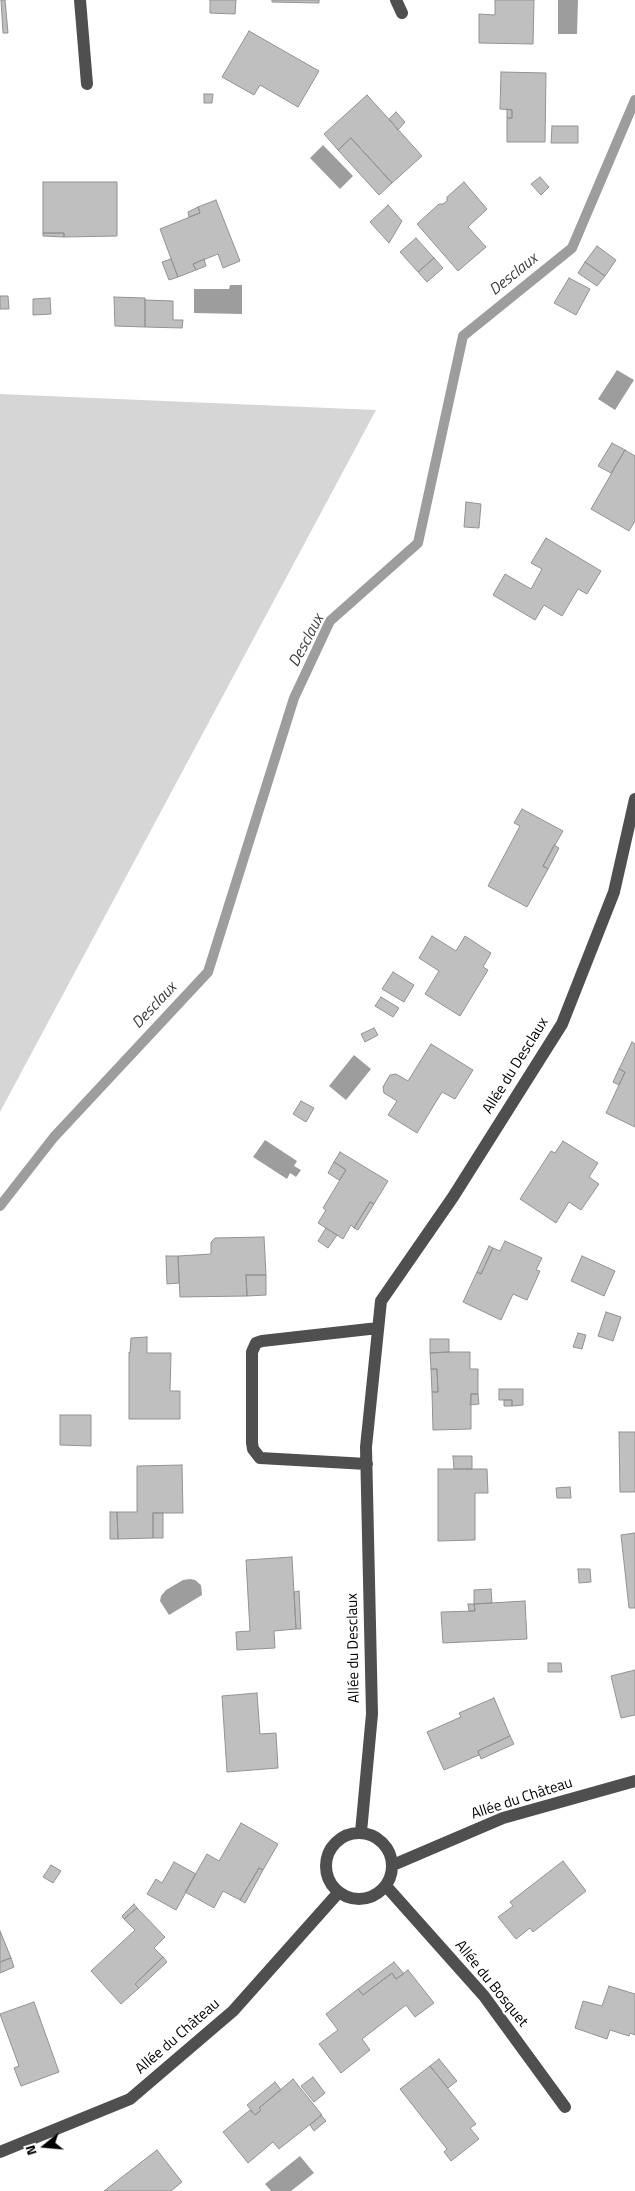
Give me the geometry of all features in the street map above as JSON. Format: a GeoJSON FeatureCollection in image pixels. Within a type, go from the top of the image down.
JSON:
{"type":"FeatureCollection","features":[{"type":"Feature","properties":{"kind":"street"},"geometry":{"type":"LineString","coordinates":[[80,0],[87,84]]}},
{"type":"Feature","properties":{"kind":"street"},"geometry":{"type":"LineString","coordinates":[[396,0],[402,12]]}},
{"type":"Feature","properties":{"kind":"street","name":"Allée du Desclaux"},"geometry":{"type":"LineString","coordinates":[[361,1832],[372,1714],[366,1447],[381,1301],[452,1197],[562,1024],[614,892],[635,799]]}},
{"type":"Feature","properties":{"kind":"street"},"geometry":{"type":"LineString","coordinates":[[367,1464],[260,1458],[253,1449],[252,1443],[251,1358],[256,1343],[262,1341],[378,1328]]}},
{"type":"Feature","properties":{"kind":"street","name":"Allée du Château"},"geometry":{"type":"LineString","coordinates":[[393,1864],[503,1818],[635,1781]]}},
{"type":"Feature","properties":{"kind":"street"},"geometry":{"type":"LineString","coordinates":[[361,1832],[371,1834],[387,1846],[393,1864],[391,1876],[386,1886],[373,1895],[358,1899],[339,1892],[327,1875],[328,1854],[333,1845],[341,1838],[361,1832]]}},
{"type":"Feature","properties":{"kind":"street","name":"Allée du Bosquet"},"geometry":{"type":"LineString","coordinates":[[386,1886],[484,1996],[565,2107]]}},
{"type":"Feature","properties":{"kind":"street","name":"Allée du Château"},"geometry":{"type":"LineString","coordinates":[[0,2152],[130,2099],[233,2011],[339,1892]]}},
{"type":"Feature","properties":{"kind":"shaded area"},"geometry":{"type":"Polygon","coordinates":[[[558,0],[578,0],[577,34],[558,34],[558,0]]]}},
{"type":"Feature","properties":{"kind":"shaded area"},"geometry":{"type":"Polygon","coordinates":[[[323,145],[353,176],[340,189],[310,158],[323,145]]]}},
{"type":"Feature","properties":{"kind":"shaded area"},"geometry":{"type":"Polygon","coordinates":[[[230,285],[242,285],[242,314],[194,313],[194,289],[229,289],[230,285]]]}},
{"type":"Feature","properties":{"kind":"shaded area"},"geometry":{"type":"Polygon","coordinates":[[[617,370],[634,380],[615,410],[598,399],[617,370]]]}},
{"type":"Feature","properties":{"kind":"shaded area"},"geometry":{"type":"Polygon","coordinates":[[[0,394],[376,410],[0,1112],[0,394]]]}},
{"type":"Feature","properties":{"kind":"shaded area"},"geometry":{"type":"Polygon","coordinates":[[[354,1055],[371,1069],[346,1100],[329,1086],[354,1055]]]}},
{"type":"Feature","properties":{"kind":"shaded area"},"geometry":{"type":"Polygon","coordinates":[[[265,1140],[297,1161],[294,1166],[301,1170],[296,1177],[290,1173],[287,1179],[253,1157],[265,1140]]]}},
{"type":"Feature","properties":{"kind":"shaded area"},"geometry":{"type":"Polygon","coordinates":[[[183,1580],[195,1580],[201,1585],[202,1595],[169,1615],[160,1601],[161,1596],[166,1590],[183,1580]]]}},
{"type":"Feature","properties":{"kind":"shaded area"},"geometry":{"type":"Polygon","coordinates":[[[300,2156],[314,2173],[291,2191],[271,2191],[265,2184],[300,2156]]]}},
{"type":"Feature","properties":{"kind":"building"},"geometry":{"type":"Polygon","coordinates":[[[1,0],[5,0],[8,33],[3,33],[1,0]]]}},
{"type":"Feature","properties":{"kind":"building"},"geometry":{"type":"Polygon","coordinates":[[[210,0],[236,0],[235,14],[210,13],[210,0]]]}},
{"type":"Feature","properties":{"kind":"building"},"geometry":{"type":"Polygon","coordinates":[[[272,0],[319,0],[319,3],[272,2],[272,0]]]}},
{"type":"Feature","properties":{"kind":"building"},"geometry":{"type":"Polygon","coordinates":[[[495,0],[534,0],[533,44],[479,43],[479,14],[495,15],[495,0]]]}},
{"type":"Feature","properties":{"kind":"building"},"geometry":{"type":"Polygon","coordinates":[[[249,31],[319,71],[298,107],[260,85],[254,95],[222,77],[249,31]]]}},
{"type":"Feature","properties":{"kind":"building"},"geometry":{"type":"Polygon","coordinates":[[[501,72],[546,73],[545,142],[507,142],[507,118],[512,118],[512,110],[500,109],[501,72]]]}},
{"type":"Feature","properties":{"kind":"building"},"geometry":{"type":"Polygon","coordinates":[[[204,94],[213,94],[212,103],[204,103],[204,94]]]}},
{"type":"Feature","properties":{"kind":"building"},"geometry":{"type":"Polygon","coordinates":[[[367,95],[422,156],[392,183],[351,138],[338,150],[324,134],[367,95]]]}},
{"type":"Feature","properties":{"kind":"building"},"geometry":{"type":"Polygon","coordinates":[[[507,109],[512,110],[512,118],[507,118],[507,109]]]}},
{"type":"Feature","properties":{"kind":"building"},"geometry":{"type":"Polygon","coordinates":[[[396,112],[405,122],[398,130],[389,119],[396,112]]]}},
{"type":"Feature","properties":{"kind":"building"},"geometry":{"type":"Polygon","coordinates":[[[552,126],[578,126],[578,143],[551,143],[552,126]]]}},
{"type":"Feature","properties":{"kind":"building"},"geometry":{"type":"Polygon","coordinates":[[[351,138],[392,183],[379,195],[338,150],[351,138]]]}},
{"type":"Feature","properties":{"kind":"building"},"geometry":{"type":"Polygon","coordinates":[[[540,177],[549,187],[541,195],[531,184],[540,177]]]}},
{"type":"Feature","properties":{"kind":"building"},"geometry":{"type":"Polygon","coordinates":[[[43,182],[117,182],[117,236],[64,237],[64,233],[43,233],[43,182]]]}},
{"type":"Feature","properties":{"kind":"building"},"geometry":{"type":"Polygon","coordinates":[[[464,182],[487,209],[468,227],[486,247],[458,271],[417,224],[439,204],[447,201],[447,197],[464,182]]]}},
{"type":"Feature","properties":{"kind":"building"},"geometry":{"type":"Polygon","coordinates":[[[216,200],[240,261],[223,268],[218,254],[193,264],[196,270],[178,277],[160,229],[200,213],[198,207],[216,200]]]}},
{"type":"Feature","properties":{"kind":"building"},"geometry":{"type":"Polygon","coordinates":[[[388,205],[402,221],[389,243],[370,222],[388,205]]]}},
{"type":"Feature","properties":{"kind":"building"},"geometry":{"type":"Polygon","coordinates":[[[198,207],[200,213],[189,217],[188,212],[198,207]]]}},
{"type":"Feature","properties":{"kind":"building"},"geometry":{"type":"Polygon","coordinates":[[[43,233],[64,233],[64,237],[43,236],[43,233]]]}},
{"type":"Feature","properties":{"kind":"building"},"geometry":{"type":"Polygon","coordinates":[[[416,238],[434,258],[418,272],[400,252],[416,238]]]}},
{"type":"Feature","properties":{"kind":"building"},"geometry":{"type":"Polygon","coordinates":[[[597,246],[616,260],[605,276],[585,262],[597,246]]]}},
{"type":"Feature","properties":{"kind":"building"},"geometry":{"type":"Polygon","coordinates":[[[434,258],[443,268],[427,282],[418,272],[434,258]]]}},
{"type":"Feature","properties":{"kind":"building"},"geometry":{"type":"Polygon","coordinates":[[[171,259],[178,277],[169,280],[162,262],[171,259]]]}},
{"type":"Feature","properties":{"kind":"building"},"geometry":{"type":"Polygon","coordinates":[[[204,259],[206,266],[196,270],[193,264],[204,259]]]}},
{"type":"Feature","properties":{"kind":"building"},"geometry":{"type":"Polygon","coordinates":[[[585,262],[605,276],[597,286],[578,273],[585,262]]]}},
{"type":"Feature","properties":{"kind":"building"},"geometry":{"type":"Polygon","coordinates":[[[569,278],[590,289],[576,315],[554,303],[569,278]]]}},
{"type":"Feature","properties":{"kind":"building"},"geometry":{"type":"Polygon","coordinates":[[[0,296],[8,296],[9,309],[0,309],[0,296]]]}},
{"type":"Feature","properties":{"kind":"building"},"geometry":{"type":"Polygon","coordinates":[[[114,297],[145,298],[145,327],[115,326],[114,297]]]}},
{"type":"Feature","properties":{"kind":"building"},"geometry":{"type":"Polygon","coordinates":[[[50,298],[51,314],[33,315],[33,299],[50,298]]]}},
{"type":"Feature","properties":{"kind":"building"},"geometry":{"type":"Polygon","coordinates":[[[145,300],[173,301],[173,320],[183,320],[182,328],[145,327],[145,300]]]}},
{"type":"Feature","properties":{"kind":"building"},"geometry":{"type":"Polygon","coordinates":[[[612,443],[625,450],[611,473],[598,466],[612,443]]]}},
{"type":"Feature","properties":{"kind":"building"},"geometry":{"type":"Polygon","coordinates":[[[625,450],[635,456],[635,521],[629,531],[591,509],[625,450]]]}},
{"type":"Feature","properties":{"kind":"building"},"geometry":{"type":"Polygon","coordinates":[[[466,502],[481,504],[479,528],[464,527],[466,502]]]}},
{"type":"Feature","properties":{"kind":"building"},"geometry":{"type":"Polygon","coordinates":[[[546,538],[601,571],[587,594],[578,589],[562,616],[544,605],[535,620],[493,595],[505,574],[531,589],[542,569],[531,563],[546,538]]]}},
{"type":"Feature","properties":{"kind":"building"},"geometry":{"type":"Polygon","coordinates":[[[522,809],[563,831],[543,866],[548,869],[527,907],[488,886],[520,826],[514,823],[522,809]]]}},
{"type":"Feature","properties":{"kind":"building"},"geometry":{"type":"Polygon","coordinates":[[[554,845],[559,848],[548,869],[543,866],[554,845]]]}},
{"type":"Feature","properties":{"kind":"building"},"geometry":{"type":"Polygon","coordinates":[[[432,936],[456,951],[465,936],[491,953],[483,967],[488,970],[460,1016],[425,994],[439,971],[419,958],[432,936]]]}},
{"type":"Feature","properties":{"kind":"building"},"geometry":{"type":"Polygon","coordinates":[[[393,972],[414,985],[404,1002],[382,989],[393,972]]]}},
{"type":"Feature","properties":{"kind":"building"},"geometry":{"type":"Polygon","coordinates":[[[381,997],[399,1008],[393,1017],[375,1006],[381,997]]]}},
{"type":"Feature","properties":{"kind":"building"},"geometry":{"type":"Polygon","coordinates":[[[374,1028],[378,1035],[365,1042],[361,1034],[374,1028]]]}},
{"type":"Feature","properties":{"kind":"building"},"geometry":{"type":"Polygon","coordinates":[[[632,1042],[635,1044],[635,1127],[606,1113],[625,1072],[619,1069],[632,1042]]]}},
{"type":"Feature","properties":{"kind":"building"},"geometry":{"type":"Polygon","coordinates":[[[431,1044],[473,1070],[455,1099],[442,1092],[417,1133],[388,1115],[397,1101],[384,1093],[383,1087],[390,1075],[396,1074],[408,1081],[431,1044]]]}},
{"type":"Feature","properties":{"kind":"building"},"geometry":{"type":"Polygon","coordinates":[[[619,1069],[625,1072],[619,1085],[613,1082],[619,1069]]]}},
{"type":"Feature","properties":{"kind":"building"},"geometry":{"type":"Polygon","coordinates":[[[301,1101],[314,1108],[306,1122],[293,1114],[301,1101]]]}},
{"type":"Feature","properties":{"kind":"building"},"geometry":{"type":"Polygon","coordinates":[[[563,1141],[598,1163],[589,1177],[599,1184],[581,1210],[569,1202],[556,1223],[520,1199],[551,1151],[555,1153],[563,1141]]]}},
{"type":"Feature","properties":{"kind":"building"},"geometry":{"type":"Polygon","coordinates":[[[340,1152],[388,1181],[374,1204],[370,1202],[354,1228],[351,1225],[343,1239],[318,1223],[326,1210],[323,1208],[346,1170],[334,1162],[340,1152]]]}},
{"type":"Feature","properties":{"kind":"building"},"geometry":{"type":"Polygon","coordinates":[[[334,1162],[346,1170],[339,1180],[328,1173],[334,1162]]]}},
{"type":"Feature","properties":{"kind":"building"},"geometry":{"type":"Polygon","coordinates":[[[370,1202],[374,1204],[358,1230],[354,1228],[370,1202]]]}},
{"type":"Feature","properties":{"kind":"building"},"geometry":{"type":"Polygon","coordinates":[[[326,1228],[337,1235],[328,1248],[318,1241],[326,1228]]]}},
{"type":"Feature","properties":{"kind":"building"},"geometry":{"type":"Polygon","coordinates":[[[264,1237],[266,1275],[246,1275],[247,1296],[180,1297],[178,1256],[211,1254],[211,1242],[215,1238],[264,1237]]]}},
{"type":"Feature","properties":{"kind":"building"},"geometry":{"type":"Polygon","coordinates":[[[505,1241],[542,1258],[536,1270],[540,1271],[527,1300],[513,1294],[501,1320],[463,1302],[477,1272],[481,1274],[493,1248],[500,1251],[505,1241]]]}},
{"type":"Feature","properties":{"kind":"building"},"geometry":{"type":"Polygon","coordinates":[[[489,1246],[493,1248],[481,1274],[477,1272],[489,1246]]]}},
{"type":"Feature","properties":{"kind":"building"},"geometry":{"type":"Polygon","coordinates":[[[166,1256],[178,1256],[179,1283],[167,1284],[166,1256]]]}},
{"type":"Feature","properties":{"kind":"building"},"geometry":{"type":"Polygon","coordinates":[[[582,1256],[615,1271],[604,1296],[571,1281],[582,1256]]]}},
{"type":"Feature","properties":{"kind":"building"},"geometry":{"type":"Polygon","coordinates":[[[246,1275],[266,1275],[266,1295],[247,1296],[246,1275]]]}},
{"type":"Feature","properties":{"kind":"building"},"geometry":{"type":"Polygon","coordinates":[[[606,1312],[621,1317],[613,1341],[598,1336],[606,1312]]]}},
{"type":"Feature","properties":{"kind":"building"},"geometry":{"type":"Polygon","coordinates":[[[578,1333],[586,1335],[582,1349],[573,1347],[578,1333]]]}},
{"type":"Feature","properties":{"kind":"building"},"geometry":{"type":"Polygon","coordinates":[[[147,1337],[147,1353],[171,1353],[170,1391],[180,1391],[180,1419],[129,1419],[129,1352],[131,1338],[147,1337]]]}},
{"type":"Feature","properties":{"kind":"building"},"geometry":{"type":"Polygon","coordinates":[[[430,1339],[449,1339],[449,1352],[430,1353],[430,1339]]]}},
{"type":"Feature","properties":{"kind":"building"},"geometry":{"type":"Polygon","coordinates":[[[470,1352],[470,1369],[478,1369],[478,1394],[471,1394],[471,1429],[433,1430],[432,1392],[438,1392],[437,1369],[431,1369],[430,1353],[470,1352]]]}},
{"type":"Feature","properties":{"kind":"building"},"geometry":{"type":"Polygon","coordinates":[[[431,1369],[437,1369],[438,1392],[432,1392],[431,1369]]]}},
{"type":"Feature","properties":{"kind":"building"},"geometry":{"type":"Polygon","coordinates":[[[499,1389],[523,1389],[523,1405],[512,1406],[512,1400],[499,1400],[499,1389]]]}},
{"type":"Feature","properties":{"kind":"building"},"geometry":{"type":"Polygon","coordinates":[[[471,1394],[478,1394],[479,1404],[470,1405],[471,1394]]]}},
{"type":"Feature","properties":{"kind":"building"},"geometry":{"type":"Polygon","coordinates":[[[504,1400],[512,1400],[512,1406],[504,1406],[504,1400]]]}},
{"type":"Feature","properties":{"kind":"building"},"geometry":{"type":"Polygon","coordinates":[[[60,1415],[91,1415],[91,1446],[60,1445],[60,1415]]]}},
{"type":"Feature","properties":{"kind":"building"},"geometry":{"type":"Polygon","coordinates":[[[619,1432],[635,1432],[635,1492],[620,1492],[619,1432]]]}},
{"type":"Feature","properties":{"kind":"building"},"geometry":{"type":"Polygon","coordinates":[[[453,1456],[472,1456],[472,1469],[454,1469],[453,1456]]]}},
{"type":"Feature","properties":{"kind":"building"},"geometry":{"type":"Polygon","coordinates":[[[182,1465],[183,1513],[153,1513],[153,1538],[118,1539],[117,1512],[137,1512],[137,1466],[182,1465]]]}},
{"type":"Feature","properties":{"kind":"building"},"geometry":{"type":"Polygon","coordinates":[[[438,1469],[487,1469],[488,1493],[475,1493],[475,1540],[438,1541],[438,1469]]]}},
{"type":"Feature","properties":{"kind":"building"},"geometry":{"type":"Polygon","coordinates":[[[570,1487],[571,1498],[557,1498],[556,1488],[570,1487]]]}},
{"type":"Feature","properties":{"kind":"building"},"geometry":{"type":"Polygon","coordinates":[[[110,1512],[117,1512],[118,1539],[110,1539],[110,1512]]]}},
{"type":"Feature","properties":{"kind":"building"},"geometry":{"type":"Polygon","coordinates":[[[153,1513],[163,1513],[163,1538],[153,1538],[153,1513]]]}},
{"type":"Feature","properties":{"kind":"building"},"geometry":{"type":"Polygon","coordinates":[[[635,1533],[635,1608],[629,1608],[621,1535],[635,1533]]]}},
{"type":"Feature","properties":{"kind":"building"},"geometry":{"type":"Polygon","coordinates":[[[292,1557],[296,1629],[274,1631],[275,1648],[237,1650],[236,1632],[250,1631],[246,1560],[292,1557]]]}},
{"type":"Feature","properties":{"kind":"building"},"geometry":{"type":"Polygon","coordinates":[[[578,1569],[590,1569],[591,1582],[579,1583],[578,1569]]]}},
{"type":"Feature","properties":{"kind":"building"},"geometry":{"type":"Polygon","coordinates":[[[491,1589],[492,1603],[474,1604],[474,1590],[491,1589]]]}},
{"type":"Feature","properties":{"kind":"building"},"geometry":{"type":"Polygon","coordinates":[[[299,1591],[301,1629],[296,1629],[294,1592],[299,1591]]]}},
{"type":"Feature","properties":{"kind":"building"},"geometry":{"type":"Polygon","coordinates":[[[525,1601],[527,1639],[443,1643],[441,1612],[475,1611],[474,1604],[525,1601]]]}},
{"type":"Feature","properties":{"kind":"building"},"geometry":{"type":"Polygon","coordinates":[[[468,1604],[474,1604],[475,1611],[469,1611],[468,1604]]]}},
{"type":"Feature","properties":{"kind":"building"},"geometry":{"type":"Polygon","coordinates":[[[548,1663],[561,1663],[562,1672],[548,1672],[548,1663]]]}},
{"type":"Feature","properties":{"kind":"building"},"geometry":{"type":"Polygon","coordinates":[[[635,1670],[635,1715],[621,1718],[611,1676],[635,1670]]]}},
{"type":"Feature","properties":{"kind":"building"},"geometry":{"type":"Polygon","coordinates":[[[257,1693],[260,1734],[276,1733],[278,1768],[227,1772],[222,1696],[257,1693]]]}},
{"type":"Feature","properties":{"kind":"building"},"geometry":{"type":"Polygon","coordinates":[[[494,1698],[510,1736],[478,1751],[479,1755],[444,1770],[427,1732],[461,1717],[459,1713],[494,1698]]]}},
{"type":"Feature","properties":{"kind":"building"},"geometry":{"type":"Polygon","coordinates":[[[510,1736],[514,1744],[481,1759],[478,1751],[510,1736]]]}},
{"type":"Feature","properties":{"kind":"building"},"geometry":{"type":"Polygon","coordinates":[[[241,1823],[278,1844],[263,1870],[259,1868],[240,1900],[223,1891],[214,1908],[185,1892],[207,1854],[219,1861],[241,1823]]]}},
{"type":"Feature","properties":{"kind":"building"},"geometry":{"type":"Polygon","coordinates":[[[563,1861],[586,1891],[533,1932],[530,1928],[516,1939],[498,1917],[513,1906],[510,1902],[563,1861]]]}},
{"type":"Feature","properties":{"kind":"building"},"geometry":{"type":"Polygon","coordinates":[[[174,1862],[196,1874],[176,1910],[147,1894],[156,1879],[162,1883],[174,1862]]]}},
{"type":"Feature","properties":{"kind":"building"},"geometry":{"type":"Polygon","coordinates":[[[51,1865],[61,1871],[53,1883],[43,1877],[51,1865]]]}},
{"type":"Feature","properties":{"kind":"building"},"geometry":{"type":"Polygon","coordinates":[[[259,1868],[263,1870],[245,1903],[240,1900],[259,1868]]]}},
{"type":"Feature","properties":{"kind":"building"},"geometry":{"type":"Polygon","coordinates":[[[134,1904],[137,1908],[124,1919],[122,1916],[134,1904]]]}},
{"type":"Feature","properties":{"kind":"building"},"geometry":{"type":"Polygon","coordinates":[[[137,1908],[165,1937],[154,1948],[163,1957],[135,1984],[139,1988],[121,2004],[91,1971],[135,1930],[124,1919],[137,1908]]]}},
{"type":"Feature","properties":{"kind":"building"},"geometry":{"type":"Polygon","coordinates":[[[0,1931],[11,1958],[0,1962],[0,1931]]]}},
{"type":"Feature","properties":{"kind":"building"},"geometry":{"type":"Polygon","coordinates":[[[163,1957],[167,1962],[139,1988],[135,1984],[163,1957]]]}},
{"type":"Feature","properties":{"kind":"building"},"geometry":{"type":"Polygon","coordinates":[[[11,1958],[14,1967],[0,1973],[0,1962],[11,1958]]]}},
{"type":"Feature","properties":{"kind":"building"},"geometry":{"type":"Polygon","coordinates":[[[394,1962],[404,1974],[396,1979],[392,1973],[363,1995],[358,1989],[394,1962]]]}},
{"type":"Feature","properties":{"kind":"building"},"geometry":{"type":"Polygon","coordinates":[[[408,1970],[434,2003],[415,2017],[406,2005],[362,2039],[370,2050],[341,2073],[319,2044],[338,2030],[326,2014],[358,1989],[363,1995],[392,1973],[396,1979],[408,1970]]]}},
{"type":"Feature","properties":{"kind":"building"},"geometry":{"type":"Polygon","coordinates":[[[609,1986],[635,1994],[635,2035],[630,2033],[629,2036],[610,2030],[607,2039],[575,2028],[583,2001],[602,2006],[609,1986]]]}},
{"type":"Feature","properties":{"kind":"building"},"geometry":{"type":"Polygon","coordinates":[[[34,2002],[59,2072],[21,2086],[14,2068],[19,2066],[0,2014],[34,2002]]]}},
{"type":"Feature","properties":{"kind":"building"},"geometry":{"type":"Polygon","coordinates":[[[439,2059],[457,2081],[448,2088],[430,2066],[439,2059]]]}},
{"type":"Feature","properties":{"kind":"building"},"geometry":{"type":"Polygon","coordinates":[[[430,2066],[476,2124],[470,2128],[479,2139],[451,2161],[444,2152],[447,2149],[400,2089],[430,2066]]]}},
{"type":"Feature","properties":{"kind":"building"},"geometry":{"type":"Polygon","coordinates":[[[313,2077],[325,2093],[314,2102],[301,2086],[313,2077]]]}},
{"type":"Feature","properties":{"kind":"building"},"geometry":{"type":"Polygon","coordinates":[[[293,2079],[322,2115],[279,2149],[273,2142],[248,2163],[223,2132],[250,2110],[255,2115],[261,2110],[259,2108],[293,2079]]]}},
{"type":"Feature","properties":{"kind":"building"},"geometry":{"type":"Polygon","coordinates":[[[275,2082],[281,2090],[259,2108],[261,2110],[255,2115],[247,2105],[275,2082]]]}},
{"type":"Feature","properties":{"kind":"building"},"geometry":{"type":"Polygon","coordinates":[[[321,2115],[326,2121],[314,2131],[310,2125],[321,2115]]]}},
{"type":"Feature","properties":{"kind":"building"},"geometry":{"type":"Polygon","coordinates":[[[157,2150],[182,2182],[171,2191],[104,2191],[157,2150]]]}},
{"type":"Feature","properties":{"kind":"waterway","name":"Desclaux"},"geometry":{"type":"LineString","coordinates":[[0,1206],[54,1137],[208,972],[294,698],[330,621],[418,543],[463,336],[572,248],[635,100]]}}]}
